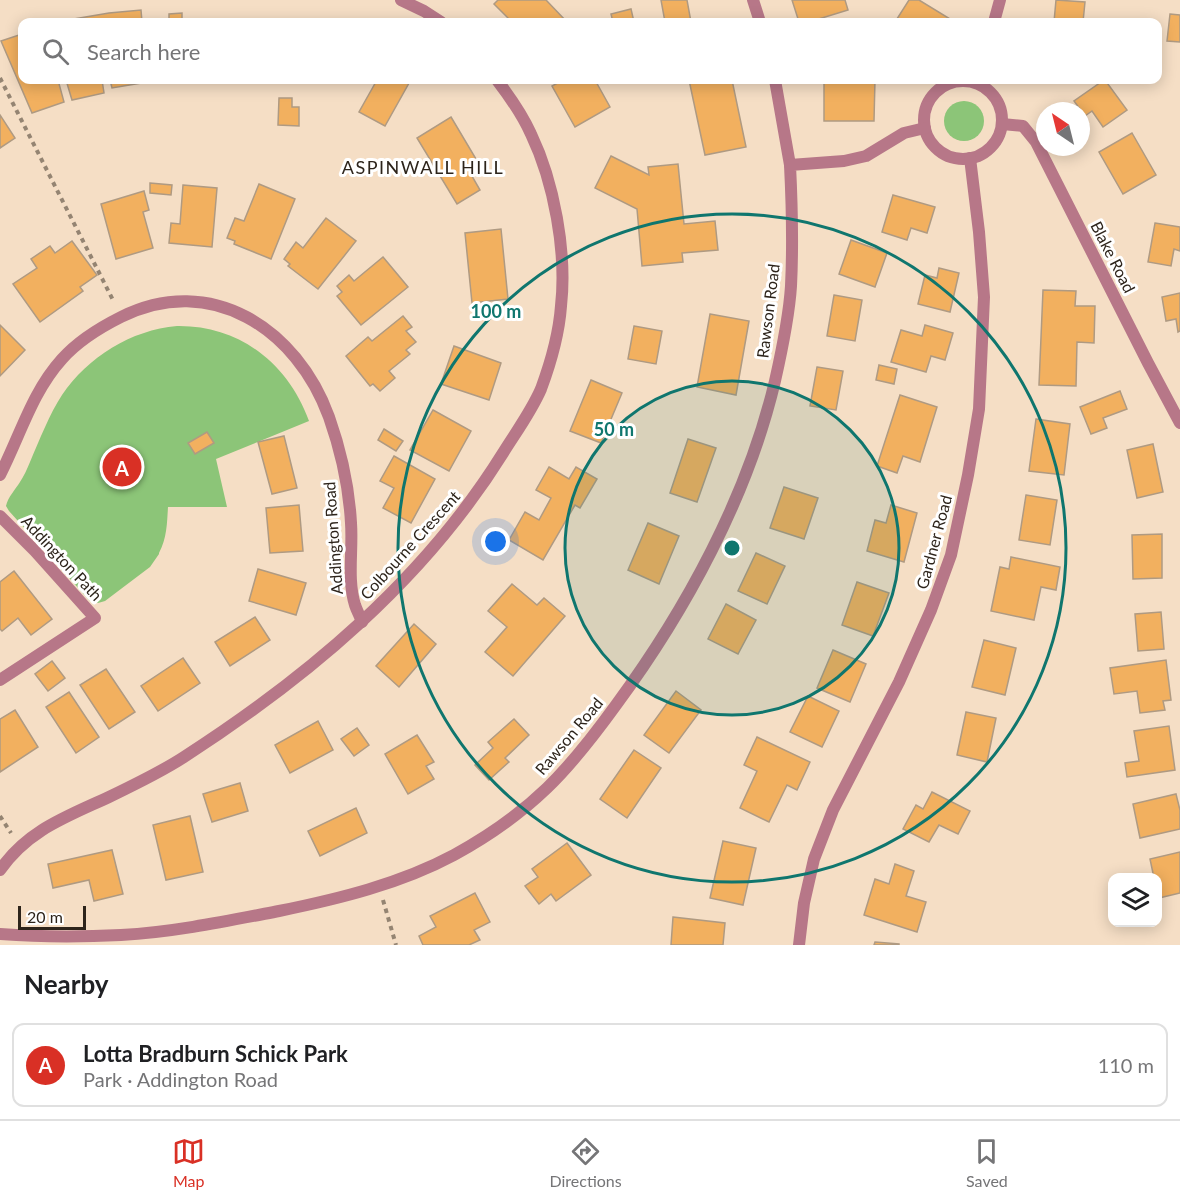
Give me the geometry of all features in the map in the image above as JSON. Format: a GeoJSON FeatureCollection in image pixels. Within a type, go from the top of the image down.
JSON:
{"type":"FeatureCollection","features":[{"type":"Feature","properties":{"kind":"street"},"geometry":{"type":"LineString","coordinates":[[401,0],[435,18]]}},
{"type":"Feature","properties":{"kind":"street"},"geometry":{"type":"LineString","coordinates":[[753,0],[759,18]]}},
{"type":"Feature","properties":{"kind":"street"},"geometry":{"type":"LineString","coordinates":[[995,18],[1000,0]]}},
{"type":"Feature","properties":{"kind":"street","name":"Colbourne Crescent"},"geometry":{"type":"LineString","coordinates":[[0,870],[24,842],[52,824],[162,770],[248,713],[332,649],[391,594],[453,525],[518,430],[537,397],[558,334],[562,304],[562,263],[549,183],[531,132],[500,84]]}},
{"type":"Feature","properties":{"kind":"street","name":"Rawson Road"},"geometry":{"type":"LineString","coordinates":[[0,934],[66,936],[146,933],[239,919],[319,903],[393,882],[453,856],[509,819],[548,788],[596,732],[667,631],[711,552],[742,482],[763,425],[773,389],[789,305],[792,265],[790,165],[776,84]]}},
{"type":"Feature","properties":{"kind":"street"},"geometry":{"type":"LineString","coordinates":[[949,84],[939,89],[930,99],[924,116],[925,128],[933,144],[945,154],[958,159],[982,154],[992,147],[999,136],[1002,111],[997,99],[981,84]]}},
{"type":"Feature","properties":{"kind":"street","name":"Blake Road"},"geometry":{"type":"LineString","coordinates":[[1002,124],[1023,126],[1036,141],[1180,423]]}},
{"type":"Feature","properties":{"kind":"street"},"geometry":{"type":"LineString","coordinates":[[790,165],[844,161],[866,156],[904,133],[925,128]]}},
{"type":"Feature","properties":{"kind":"street","name":"Gardner Road"},"geometry":{"type":"LineString","coordinates":[[799,945],[804,903],[814,859],[833,810],[932,610],[951,555],[966,487],[979,409],[984,297],[970,158]]}},
{"type":"Feature","properties":{"kind":"street","name":"Addington Road"},"geometry":{"type":"LineString","coordinates":[[0,475],[46,379],[62,359],[88,336],[127,314],[164,303],[200,302],[217,305],[238,313],[262,326],[279,339],[312,380],[323,401],[338,442],[346,475],[351,524],[352,586],[355,604],[362,622]]}},
{"type":"Feature","properties":{"kind":"street","name":"Addington Path"},"geometry":{"type":"LineString","coordinates":[[0,516],[42,558],[95,618],[0,680]]}},
{"type":"Feature","properties":{"kind":"path"},"geometry":{"type":"LineString","coordinates":[[0,78],[107,288]]}},
{"type":"Feature","properties":{"kind":"path"},"geometry":{"type":"LineString","coordinates":[[0,816],[7,827]]}},
{"type":"Feature","properties":{"kind":"path"},"geometry":{"type":"LineString","coordinates":[[386,910],[396,945]]}},
{"type":"Feature","properties":{"kind":"green space"},"geometry":{"type":"Polygon","coordinates":[[[964,101],[972,102],[978,107],[983,113],[983,129],[978,135],[972,140],[964,141],[956,140],[950,135],[945,129],[944,121],[945,113],[950,107],[956,102],[964,101]]]}},
{"type":"Feature","properties":{"kind":"green space"},"geometry":{"type":"Polygon","coordinates":[[[177,326],[200,327],[221,332],[258,351],[288,382],[300,400],[309,421],[216,459],[227,507],[168,507],[164,542],[150,567],[105,601],[98,603],[89,600],[6,506],[25,472],[53,410],[62,395],[84,369],[127,340],[143,333],[177,326]]]}},
{"type":"Feature","properties":{"kind":"building"},"geometry":{"type":"Polygon","coordinates":[[[498,0],[546,0],[563,18],[508,18],[494,4],[498,0]]]}},
{"type":"Feature","properties":{"kind":"building"},"geometry":{"type":"Polygon","coordinates":[[[661,0],[687,0],[690,18],[664,18],[661,0]]]}},
{"type":"Feature","properties":{"kind":"building"},"geometry":{"type":"Polygon","coordinates":[[[792,0],[845,0],[848,10],[822,18],[798,18],[792,0]]]}},
{"type":"Feature","properties":{"kind":"building"},"geometry":{"type":"Polygon","coordinates":[[[909,0],[919,0],[948,18],[898,18],[909,0]]]}},
{"type":"Feature","properties":{"kind":"building"},"geometry":{"type":"Polygon","coordinates":[[[1056,0],[1085,2],[1083,18],[1054,18],[1056,0]]]}},
{"type":"Feature","properties":{"kind":"building"},"geometry":{"type":"Polygon","coordinates":[[[631,9],[633,18],[612,18],[611,14],[631,9]]]}},
{"type":"Feature","properties":{"kind":"building"},"geometry":{"type":"Polygon","coordinates":[[[141,10],[142,18],[80,18],[141,10]]]}},
{"type":"Feature","properties":{"kind":"building"},"geometry":{"type":"Polygon","coordinates":[[[182,13],[182,18],[169,18],[169,14],[182,13]]]}},
{"type":"Feature","properties":{"kind":"building"},"geometry":{"type":"Polygon","coordinates":[[[1170,14],[1180,15],[1180,42],[1167,41],[1170,14]]]}},
{"type":"Feature","properties":{"kind":"building"},"geometry":{"type":"Polygon","coordinates":[[[18,35],[18,80],[1,41],[18,35]]]}},
{"type":"Feature","properties":{"kind":"building"},"geometry":{"type":"Polygon","coordinates":[[[20,84],[59,84],[64,102],[32,113],[20,84]]]}},
{"type":"Feature","properties":{"kind":"building"},"geometry":{"type":"Polygon","coordinates":[[[67,84],[103,84],[104,93],[72,100],[67,84]]]}},
{"type":"Feature","properties":{"kind":"building"},"geometry":{"type":"Polygon","coordinates":[[[111,84],[135,84],[112,88],[111,84]]]}},
{"type":"Feature","properties":{"kind":"building"},"geometry":{"type":"Polygon","coordinates":[[[375,84],[408,84],[385,126],[359,112],[375,84]]]}},
{"type":"Feature","properties":{"kind":"building"},"geometry":{"type":"Polygon","coordinates":[[[556,84],[597,84],[610,107],[575,127],[552,86],[556,84]]]}},
{"type":"Feature","properties":{"kind":"building"},"geometry":{"type":"Polygon","coordinates":[[[690,84],[733,84],[746,147],[705,155],[690,84]]]}},
{"type":"Feature","properties":{"kind":"building"},"geometry":{"type":"Polygon","coordinates":[[[824,84],[875,84],[874,121],[824,121],[824,84]]]}},
{"type":"Feature","properties":{"kind":"building"},"geometry":{"type":"Polygon","coordinates":[[[1098,84],[1108,84],[1127,110],[1103,127],[1092,111],[1090,112],[1090,102],[1075,102],[1098,84]]]}},
{"type":"Feature","properties":{"kind":"building"},"geometry":{"type":"Polygon","coordinates":[[[279,98],[292,98],[292,107],[299,107],[299,126],[278,125],[279,98]]]}},
{"type":"Feature","properties":{"kind":"building"},"geometry":{"type":"Polygon","coordinates":[[[0,115],[15,138],[0,148],[0,115]]]}},
{"type":"Feature","properties":{"kind":"building"},"geometry":{"type":"Polygon","coordinates":[[[451,117],[479,164],[469,171],[480,190],[457,204],[417,138],[451,117]]]}},
{"type":"Feature","properties":{"kind":"building"},"geometry":{"type":"Polygon","coordinates":[[[1132,133],[1156,175],[1123,194],[1099,152],[1132,133]]]}},
{"type":"Feature","properties":{"kind":"building"},"geometry":{"type":"Polygon","coordinates":[[[611,156],[649,175],[648,167],[678,164],[684,224],[715,221],[718,250],[682,253],[683,262],[642,266],[637,209],[595,188],[611,156]]]}},
{"type":"Feature","properties":{"kind":"building"},"geometry":{"type":"Polygon","coordinates":[[[150,183],[172,185],[171,195],[150,193],[150,183]]]}},
{"type":"Feature","properties":{"kind":"building"},"geometry":{"type":"Polygon","coordinates":[[[259,184],[295,199],[271,259],[234,244],[235,241],[227,238],[235,218],[244,221],[259,184]]]}},
{"type":"Feature","properties":{"kind":"building"},"geometry":{"type":"Polygon","coordinates":[[[183,185],[217,188],[212,247],[169,243],[171,223],[180,224],[183,185]]]}},
{"type":"Feature","properties":{"kind":"building"},"geometry":{"type":"Polygon","coordinates":[[[144,191],[149,210],[143,212],[153,248],[116,259],[101,204],[144,191]]]}},
{"type":"Feature","properties":{"kind":"building"},"geometry":{"type":"Polygon","coordinates":[[[893,195],[935,207],[927,233],[911,228],[907,240],[882,232],[893,195]]]}},
{"type":"Feature","properties":{"kind":"building"},"geometry":{"type":"Polygon","coordinates":[[[326,218],[356,241],[318,289],[288,266],[290,264],[284,259],[296,242],[303,248],[326,218]]]}},
{"type":"Feature","properties":{"kind":"building"},"geometry":{"type":"Polygon","coordinates":[[[1155,223],[1180,227],[1180,251],[1174,249],[1171,266],[1148,262],[1155,223]]]}},
{"type":"Feature","properties":{"kind":"building"},"geometry":{"type":"Polygon","coordinates":[[[501,229],[508,299],[472,303],[465,233],[501,229]]]}},
{"type":"Feature","properties":{"kind":"building"},"geometry":{"type":"Polygon","coordinates":[[[851,240],[887,253],[875,287],[839,274],[851,240]]]}},
{"type":"Feature","properties":{"kind":"building"},"geometry":{"type":"Polygon","coordinates":[[[72,241],[97,275],[80,287],[83,291],[40,322],[13,284],[37,268],[31,259],[50,246],[55,253],[72,241]]]}},
{"type":"Feature","properties":{"kind":"building"},"geometry":{"type":"Polygon","coordinates":[[[383,257],[408,287],[361,325],[337,296],[342,292],[337,286],[349,275],[354,281],[383,257]]]}},
{"type":"Feature","properties":{"kind":"building"},"geometry":{"type":"Polygon","coordinates":[[[939,268],[959,273],[950,312],[918,304],[925,275],[937,278],[939,268]]]}},
{"type":"Feature","properties":{"kind":"building"},"geometry":{"type":"Polygon","coordinates":[[[1043,290],[1076,291],[1075,306],[1095,306],[1094,343],[1077,342],[1076,386],[1039,385],[1043,290]]]}},
{"type":"Feature","properties":{"kind":"building"},"geometry":{"type":"Polygon","coordinates":[[[1180,293],[1180,331],[1178,332],[1176,319],[1166,321],[1162,297],[1180,293]]]}},
{"type":"Feature","properties":{"kind":"building"},"geometry":{"type":"Polygon","coordinates":[[[834,295],[862,300],[855,341],[827,336],[834,295]]]}},
{"type":"Feature","properties":{"kind":"building"},"geometry":{"type":"Polygon","coordinates":[[[710,314],[749,321],[736,395],[697,387],[710,314]]]}},
{"type":"Feature","properties":{"kind":"building"},"geometry":{"type":"Polygon","coordinates":[[[403,316],[412,327],[406,331],[416,342],[406,350],[410,354],[389,371],[395,378],[380,391],[373,384],[370,386],[346,356],[368,337],[372,341],[403,316]]]}},
{"type":"Feature","properties":{"kind":"building"},"geometry":{"type":"Polygon","coordinates":[[[0,325],[25,350],[0,376],[0,325]]]}},
{"type":"Feature","properties":{"kind":"building"},"geometry":{"type":"Polygon","coordinates":[[[925,325],[953,333],[945,360],[931,356],[926,372],[891,362],[901,330],[922,336],[925,325]]]}},
{"type":"Feature","properties":{"kind":"building"},"geometry":{"type":"Polygon","coordinates":[[[634,326],[662,331],[656,364],[628,359],[634,326]]]}},
{"type":"Feature","properties":{"kind":"building"},"geometry":{"type":"Polygon","coordinates":[[[454,346],[501,363],[489,400],[441,384],[454,346]]]}},
{"type":"Feature","properties":{"kind":"building"},"geometry":{"type":"Polygon","coordinates":[[[879,365],[897,369],[894,384],[876,380],[879,365]]]}},
{"type":"Feature","properties":{"kind":"building"},"geometry":{"type":"Polygon","coordinates":[[[817,367],[843,371],[836,410],[810,406],[817,367]]]}},
{"type":"Feature","properties":{"kind":"building"},"geometry":{"type":"Polygon","coordinates":[[[591,380],[622,393],[601,443],[570,431],[591,380]]]}},
{"type":"Feature","properties":{"kind":"building"},"geometry":{"type":"Polygon","coordinates":[[[1120,391],[1127,409],[1103,418],[1107,428],[1091,434],[1080,407],[1120,391]]]}},
{"type":"Feature","properties":{"kind":"building"},"geometry":{"type":"Polygon","coordinates":[[[900,395],[937,407],[920,462],[903,456],[897,473],[877,466],[900,395]]]}},
{"type":"Feature","properties":{"kind":"building"},"geometry":{"type":"Polygon","coordinates":[[[433,410],[471,431],[449,471],[410,450],[433,410]]]}},
{"type":"Feature","properties":{"kind":"building"},"geometry":{"type":"Polygon","coordinates":[[[1036,419],[1070,424],[1064,475],[1029,471],[1036,419]]]}},
{"type":"Feature","properties":{"kind":"building"},"geometry":{"type":"Polygon","coordinates":[[[384,429],[403,441],[396,451],[378,440],[384,429]]]}},
{"type":"Feature","properties":{"kind":"building"},"geometry":{"type":"Polygon","coordinates":[[[207,432],[214,443],[195,454],[188,443],[207,432]]]}},
{"type":"Feature","properties":{"kind":"building"},"geometry":{"type":"Polygon","coordinates":[[[284,436],[297,488],[272,494],[258,442],[284,436]]]}},
{"type":"Feature","properties":{"kind":"building"},"geometry":{"type":"Polygon","coordinates":[[[688,439],[716,448],[697,502],[670,493],[688,439]]]}},
{"type":"Feature","properties":{"kind":"building"},"geometry":{"type":"Polygon","coordinates":[[[1153,444],[1163,492],[1137,498],[1127,450],[1153,444]]]}},
{"type":"Feature","properties":{"kind":"building"},"geometry":{"type":"Polygon","coordinates":[[[394,456],[435,479],[411,523],[383,508],[394,488],[380,481],[394,456]]]}},
{"type":"Feature","properties":{"kind":"building"},"geometry":{"type":"Polygon","coordinates":[[[549,467],[569,479],[576,467],[597,479],[580,508],[575,505],[543,560],[509,540],[525,512],[539,520],[551,498],[536,490],[549,467]]]}},
{"type":"Feature","properties":{"kind":"building"},"geometry":{"type":"Polygon","coordinates":[[[784,487],[818,498],[804,539],[770,528],[784,487]]]}},
{"type":"Feature","properties":{"kind":"building"},"geometry":{"type":"Polygon","coordinates":[[[1026,495],[1057,500],[1050,545],[1019,540],[1026,495]]]}},
{"type":"Feature","properties":{"kind":"building"},"geometry":{"type":"Polygon","coordinates":[[[299,505],[303,551],[270,553],[266,508],[299,505]]]}},
{"type":"Feature","properties":{"kind":"building"},"geometry":{"type":"Polygon","coordinates":[[[891,505],[917,513],[904,562],[867,551],[875,520],[886,523],[891,505]]]}},
{"type":"Feature","properties":{"kind":"building"},"geometry":{"type":"Polygon","coordinates":[[[648,523],[679,536],[659,584],[628,570],[648,523]]]}},
{"type":"Feature","properties":{"kind":"building"},"geometry":{"type":"Polygon","coordinates":[[[1162,534],[1162,578],[1133,579],[1132,535],[1162,534]]]}},
{"type":"Feature","properties":{"kind":"building"},"geometry":{"type":"Polygon","coordinates":[[[756,553],[785,566],[767,604],[738,591],[756,553]]]}},
{"type":"Feature","properties":{"kind":"building"},"geometry":{"type":"Polygon","coordinates":[[[1011,557],[1060,567],[1056,590],[1041,587],[1034,620],[991,611],[1000,567],[1009,569],[1011,557]]]}},
{"type":"Feature","properties":{"kind":"building"},"geometry":{"type":"Polygon","coordinates":[[[258,569],[306,583],[296,615],[249,601],[258,569]]]}},
{"type":"Feature","properties":{"kind":"building"},"geometry":{"type":"Polygon","coordinates":[[[14,571],[52,619],[31,635],[18,618],[2,631],[0,629],[0,582],[14,571]]]}},
{"type":"Feature","properties":{"kind":"building"},"geometry":{"type":"Polygon","coordinates":[[[857,582],[889,593],[873,636],[842,625],[857,582]]]}},
{"type":"Feature","properties":{"kind":"building"},"geometry":{"type":"Polygon","coordinates":[[[512,584],[537,605],[544,598],[565,616],[513,676],[485,652],[507,627],[488,611],[512,584]]]}},
{"type":"Feature","properties":{"kind":"building"},"geometry":{"type":"Polygon","coordinates":[[[726,604],[756,620],[738,654],[708,639],[726,604]]]}},
{"type":"Feature","properties":{"kind":"building"},"geometry":{"type":"Polygon","coordinates":[[[1161,612],[1164,649],[1138,651],[1135,614],[1161,612]]]}},
{"type":"Feature","properties":{"kind":"building"},"geometry":{"type":"Polygon","coordinates":[[[255,617],[270,640],[230,666],[215,642],[255,617]]]}},
{"type":"Feature","properties":{"kind":"building"},"geometry":{"type":"Polygon","coordinates":[[[414,624],[436,644],[399,687],[376,666],[414,624]]]}},
{"type":"Feature","properties":{"kind":"building"},"geometry":{"type":"Polygon","coordinates":[[[984,640],[1016,648],[1005,695],[972,687],[984,640]]]}},
{"type":"Feature","properties":{"kind":"building"},"geometry":{"type":"Polygon","coordinates":[[[833,650],[866,664],[850,702],[817,688],[833,650]]]}},
{"type":"Feature","properties":{"kind":"building"},"geometry":{"type":"Polygon","coordinates":[[[183,658],[200,683],[158,711],[141,686],[183,658]]]}},
{"type":"Feature","properties":{"kind":"building"},"geometry":{"type":"Polygon","coordinates":[[[1166,660],[1171,700],[1163,701],[1165,710],[1140,713],[1137,691],[1114,694],[1110,668],[1166,660]]]}},
{"type":"Feature","properties":{"kind":"building"},"geometry":{"type":"Polygon","coordinates":[[[52,661],[65,678],[48,691],[35,674],[52,661]]]}},
{"type":"Feature","properties":{"kind":"building"},"geometry":{"type":"Polygon","coordinates":[[[106,669],[135,712],[109,729],[80,685],[106,669]]]}},
{"type":"Feature","properties":{"kind":"building"},"geometry":{"type":"Polygon","coordinates":[[[676,691],[701,710],[669,753],[644,735],[676,691]]]}},
{"type":"Feature","properties":{"kind":"building"},"geometry":{"type":"Polygon","coordinates":[[[69,692],[99,737],[76,753],[46,707],[69,692]]]}},
{"type":"Feature","properties":{"kind":"building"},"geometry":{"type":"Polygon","coordinates":[[[808,696],[839,711],[822,747],[790,732],[808,696]]]}},
{"type":"Feature","properties":{"kind":"building"},"geometry":{"type":"Polygon","coordinates":[[[15,710],[38,747],[0,772],[0,719],[15,710]]]}},
{"type":"Feature","properties":{"kind":"building"},"geometry":{"type":"Polygon","coordinates":[[[966,712],[996,718],[987,762],[957,755],[966,712]]]}},
{"type":"Feature","properties":{"kind":"building"},"geometry":{"type":"Polygon","coordinates":[[[514,719],[529,735],[505,758],[509,762],[489,780],[475,765],[493,748],[488,742],[514,719]]]}},
{"type":"Feature","properties":{"kind":"building"},"geometry":{"type":"Polygon","coordinates":[[[318,721],[333,750],[290,773],[275,745],[318,721]]]}},
{"type":"Feature","properties":{"kind":"building"},"geometry":{"type":"Polygon","coordinates":[[[1169,726],[1175,770],[1127,777],[1125,763],[1139,761],[1134,731],[1169,726]]]}},
{"type":"Feature","properties":{"kind":"building"},"geometry":{"type":"Polygon","coordinates":[[[357,728],[369,745],[354,756],[341,739],[357,728]]]}},
{"type":"Feature","properties":{"kind":"building"},"geometry":{"type":"Polygon","coordinates":[[[417,735],[434,762],[426,766],[434,779],[408,794],[385,754],[417,735]]]}},
{"type":"Feature","properties":{"kind":"building"},"geometry":{"type":"Polygon","coordinates":[[[757,737],[810,762],[797,790],[787,785],[769,822],[740,808],[757,771],[744,765],[757,737]]]}},
{"type":"Feature","properties":{"kind":"building"},"geometry":{"type":"Polygon","coordinates":[[[634,750],[661,768],[627,818],[600,799],[634,750]]]}},
{"type":"Feature","properties":{"kind":"building"},"geometry":{"type":"Polygon","coordinates":[[[240,783],[248,811],[212,822],[203,794],[240,783]]]}},
{"type":"Feature","properties":{"kind":"building"},"geometry":{"type":"Polygon","coordinates":[[[932,792],[970,811],[958,834],[939,825],[929,842],[903,829],[916,805],[923,809],[932,792]]]}},
{"type":"Feature","properties":{"kind":"building"},"geometry":{"type":"Polygon","coordinates":[[[1176,794],[1180,810],[1180,829],[1140,838],[1133,804],[1176,794]]]}},
{"type":"Feature","properties":{"kind":"building"},"geometry":{"type":"Polygon","coordinates":[[[356,808],[367,833],[320,856],[308,831],[356,808]]]}},
{"type":"Feature","properties":{"kind":"building"},"geometry":{"type":"Polygon","coordinates":[[[190,816],[203,872],[166,880],[153,825],[190,816]]]}},
{"type":"Feature","properties":{"kind":"building"},"geometry":{"type":"Polygon","coordinates":[[[723,841],[756,848],[743,905],[710,898],[723,841]]]}},
{"type":"Feature","properties":{"kind":"building"},"geometry":{"type":"Polygon","coordinates":[[[567,843],[591,875],[556,901],[551,894],[539,904],[525,886],[538,877],[532,869],[567,843]]]}},
{"type":"Feature","properties":{"kind":"building"},"geometry":{"type":"Polygon","coordinates":[[[112,850],[123,894],[94,901],[89,880],[53,888],[48,864],[112,850]]]}},
{"type":"Feature","properties":{"kind":"building"},"geometry":{"type":"Polygon","coordinates":[[[1180,852],[1180,893],[1162,897],[1162,873],[1153,873],[1150,859],[1180,852]]]}},
{"type":"Feature","properties":{"kind":"building"},"geometry":{"type":"Polygon","coordinates":[[[895,864],[914,871],[906,896],[926,902],[917,932],[864,915],[875,879],[889,884],[895,864]]]}},
{"type":"Feature","properties":{"kind":"building"},"geometry":{"type":"Polygon","coordinates":[[[475,893],[490,922],[474,930],[480,940],[469,945],[423,945],[419,936],[436,927],[430,916],[475,893]]]}},
{"type":"Feature","properties":{"kind":"building"},"geometry":{"type":"Polygon","coordinates":[[[673,917],[725,923],[723,945],[671,945],[673,917]]]}},
{"type":"Feature","properties":{"kind":"building"},"geometry":{"type":"Polygon","coordinates":[[[875,942],[899,944],[899,945],[874,945],[875,942]]]}},
{"type":"Feature","properties":{"kind":"place","name":"Lotta Bradburn Schick Park"},"geometry":{"type":"Point","coordinates":[122,467]}},
{"type":"Feature","properties":{"kind":"district","name":"ASPINWALL HILL"},"geometry":{"type":"Point","coordinates":[423,168]}}]}
